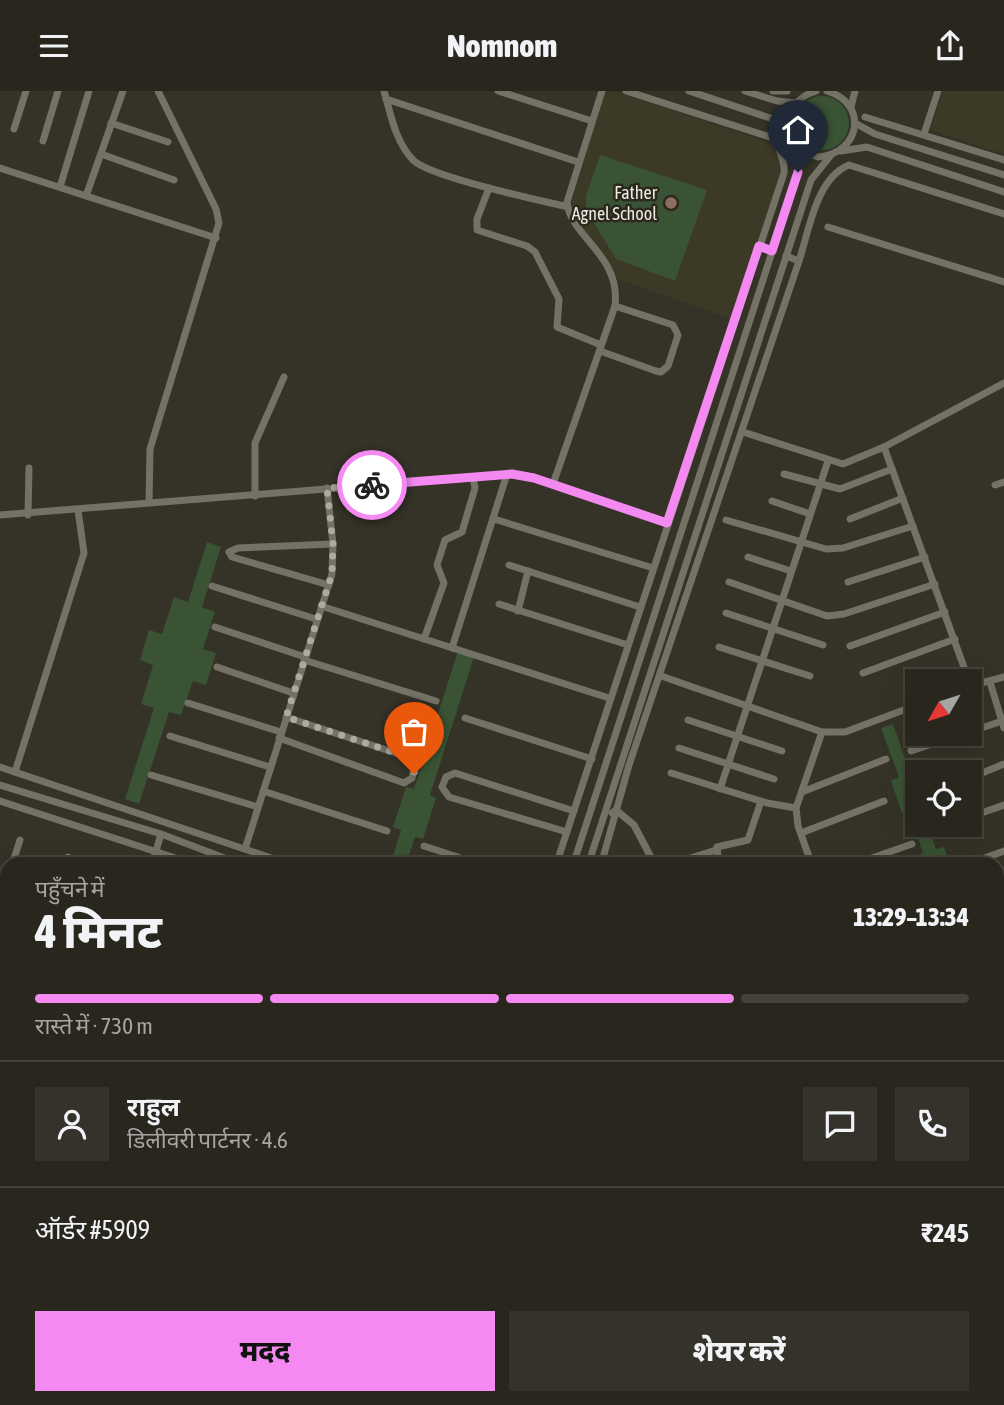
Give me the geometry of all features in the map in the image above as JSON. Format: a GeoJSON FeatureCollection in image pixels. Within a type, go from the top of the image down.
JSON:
{"type":"FeatureCollection","features":[{"type":"Feature","properties":{"kind":"street"},"geometry":{"type":"LineString","coordinates":[[14,129],[26,91]]}},
{"type":"Feature","properties":{"kind":"street"},"geometry":{"type":"LineString","coordinates":[[43,141],[58,91]]}},
{"type":"Feature","properties":{"kind":"street"},"geometry":{"type":"LineString","coordinates":[[60,187],[89,91]]}},
{"type":"Feature","properties":{"kind":"street"},"geometry":{"type":"LineString","coordinates":[[86,196],[123,91]]}},
{"type":"Feature","properties":{"kind":"street"},"geometry":{"type":"LineString","coordinates":[[149,503],[150,449],[219,223],[216,209],[158,91]]}},
{"type":"Feature","properties":{"kind":"street"},"geometry":{"type":"LineString","coordinates":[[498,91],[592,121]]}},
{"type":"Feature","properties":{"kind":"street"},"geometry":{"type":"LineString","coordinates":[[626,91],[773,138]]}},
{"type":"Feature","properties":{"kind":"street"},"geometry":{"type":"LineString","coordinates":[[685,109],[690,91],[773,119],[789,129]]}},
{"type":"Feature","properties":{"kind":"street"},"geometry":{"type":"LineString","coordinates":[[744,91],[776,101],[796,103]]}},
{"type":"Feature","properties":{"kind":"street"},"geometry":{"type":"LineString","coordinates":[[772,91],[787,91]]}},
{"type":"Feature","properties":{"kind":"street"},"geometry":{"type":"LineString","coordinates":[[575,857],[798,172],[796,144],[789,129],[790,115],[796,103],[809,92],[816,91]]}},
{"type":"Feature","properties":{"kind":"street"},"geometry":{"type":"LineString","coordinates":[[827,91],[844,95],[851,107],[855,123],[851,139],[840,151]]}},
{"type":"Feature","properties":{"kind":"street"},"geometry":{"type":"LineString","coordinates":[[851,107],[855,91]]}},
{"type":"Feature","properties":{"kind":"street"},"geometry":{"type":"LineString","coordinates":[[924,134],[938,91]]}},
{"type":"Feature","properties":{"kind":"street"},"geometry":{"type":"LineString","coordinates":[[568,208],[578,162],[601,92]]}},
{"type":"Feature","properties":{"kind":"street"},"geometry":{"type":"LineString","coordinates":[[385,95],[578,162]]}},
{"type":"Feature","properties":{"kind":"street"},"geometry":{"type":"LineString","coordinates":[[385,95],[397,137],[416,162],[489,188],[568,208],[616,283],[615,306],[553,485]]}},
{"type":"Feature","properties":{"kind":"street"},"geometry":{"type":"LineString","coordinates":[[865,117],[1004,160]]}},
{"type":"Feature","properties":{"kind":"street"},"geometry":{"type":"LineString","coordinates":[[559,857],[785,168],[773,138],[773,119]]}},
{"type":"Feature","properties":{"kind":"street"},"geometry":{"type":"LineString","coordinates":[[111,123],[168,142]]}},
{"type":"Feature","properties":{"kind":"street"},"geometry":{"type":"LineString","coordinates":[[855,123],[875,134],[1004,175]]}},
{"type":"Feature","properties":{"kind":"street"},"geometry":{"type":"LineString","coordinates":[[796,144],[806,153],[818,156],[867,147],[1004,192]]}},
{"type":"Feature","properties":{"kind":"street"},"geometry":{"type":"LineString","coordinates":[[954,159],[958,146]]}},
{"type":"Feature","properties":{"kind":"street"},"geometry":{"type":"LineString","coordinates":[[100,154],[174,180]]}},
{"type":"Feature","properties":{"kind":"street"},"geometry":{"type":"LineString","coordinates":[[591,857],[811,180],[831,155]]}},
{"type":"Feature","properties":{"kind":"street"},"geometry":{"type":"LineString","coordinates":[[603,857],[616,810],[824,188],[836,172],[849,165],[857,165],[1004,214]]}},
{"type":"Feature","properties":{"kind":"street"},"geometry":{"type":"LineString","coordinates":[[0,168],[216,238]]}},
{"type":"Feature","properties":{"kind":"street"},"geometry":{"type":"LineString","coordinates":[[489,188],[477,219],[477,230],[527,246],[535,252],[559,299],[556,327],[661,372],[668,366],[678,335],[673,325],[615,306]]}},
{"type":"Feature","properties":{"kind":"street"},"geometry":{"type":"LineString","coordinates":[[828,227],[1004,282]]}},
{"type":"Feature","properties":{"kind":"street"},"geometry":{"type":"LineString","coordinates":[[759,246],[772,251]]}},
{"type":"Feature","properties":{"kind":"street"},"geometry":{"type":"LineString","coordinates":[[786,256],[799,261]]}},
{"type":"Feature","properties":{"kind":"street"},"geometry":{"type":"LineString","coordinates":[[255,496],[255,443],[284,377]]}},
{"type":"Feature","properties":{"kind":"street"},"geometry":{"type":"LineString","coordinates":[[743,432],[844,464],[884,447],[1004,383]]}},
{"type":"Feature","properties":{"kind":"street"},"geometry":{"type":"LineString","coordinates":[[884,447],[965,669]]}},
{"type":"Feature","properties":{"kind":"street"},"geometry":{"type":"LineString","coordinates":[[720,789],[828,461]]}},
{"type":"Feature","properties":{"kind":"street"},"geometry":{"type":"LineString","coordinates":[[28,515],[29,468]]}},
{"type":"Feature","properties":{"kind":"street"},"geometry":{"type":"LineString","coordinates":[[784,474],[840,489],[892,469]]}},
{"type":"Feature","properties":{"kind":"street"},"geometry":{"type":"LineString","coordinates":[[0,515],[28,515],[508,474],[553,485],[667,523]]}},
{"type":"Feature","properties":{"kind":"street"},"geometry":{"type":"LineString","coordinates":[[452,648],[508,474]]}},
{"type":"Feature","properties":{"kind":"street"},"geometry":{"type":"LineString","coordinates":[[424,639],[444,583],[437,563],[445,540],[461,532],[475,488],[473,477]]}},
{"type":"Feature","properties":{"kind":"street"},"geometry":{"type":"LineString","coordinates":[[995,485],[1004,482]]}},
{"type":"Feature","properties":{"kind":"street"},"geometry":{"type":"LineString","coordinates":[[245,849],[332,574],[333,544],[327,488]]}},
{"type":"Feature","properties":{"kind":"street"},"geometry":{"type":"LineString","coordinates":[[850,519],[903,498]]}},
{"type":"Feature","properties":{"kind":"street"},"geometry":{"type":"LineString","coordinates":[[772,501],[810,514]]}},
{"type":"Feature","properties":{"kind":"street"},"geometry":{"type":"LineString","coordinates":[[15,772],[84,553],[78,510]]}},
{"type":"Feature","properties":{"kind":"street"},"geometry":{"type":"LineString","coordinates":[[494,519],[653,568]]}},
{"type":"Feature","properties":{"kind":"street"},"geometry":{"type":"LineString","coordinates":[[726,520],[826,548],[843,548],[913,526]]}},
{"type":"Feature","properties":{"kind":"street"},"geometry":{"type":"LineString","coordinates":[[328,585],[232,557],[229,552],[237,548],[333,544]]}},
{"type":"Feature","properties":{"kind":"street"},"geometry":{"type":"LineString","coordinates":[[848,582],[925,557]]}},
{"type":"Feature","properties":{"kind":"street"},"geometry":{"type":"LineString","coordinates":[[748,558],[791,571]]}},
{"type":"Feature","properties":{"kind":"street"},"geometry":{"type":"LineString","coordinates":[[509,565],[640,607]]}},
{"type":"Feature","properties":{"kind":"street"},"geometry":{"type":"LineString","coordinates":[[518,611],[528,571]]}},
{"type":"Feature","properties":{"kind":"street"},"geometry":{"type":"LineString","coordinates":[[729,582],[827,616],[844,614],[935,584]]}},
{"type":"Feature","properties":{"kind":"street"},"geometry":{"type":"LineString","coordinates":[[212,586],[316,619]]}},
{"type":"Feature","properties":{"kind":"street"},"geometry":{"type":"LineString","coordinates":[[499,604],[628,645]]}},
{"type":"Feature","properties":{"kind":"street"},"geometry":{"type":"LineString","coordinates":[[321,606],[609,698]]}},
{"type":"Feature","properties":{"kind":"street"},"geometry":{"type":"LineString","coordinates":[[850,646],[945,612]]}},
{"type":"Feature","properties":{"kind":"street"},"geometry":{"type":"LineString","coordinates":[[726,613],[823,645]]}},
{"type":"Feature","properties":{"kind":"street"},"geometry":{"type":"LineString","coordinates":[[215,627],[436,701]]}},
{"type":"Feature","properties":{"kind":"street"},"geometry":{"type":"LineString","coordinates":[[863,673],[955,639]]}},
{"type":"Feature","properties":{"kind":"street"},"geometry":{"type":"LineString","coordinates":[[719,647],[810,677]]}},
{"type":"Feature","properties":{"kind":"street"},"geometry":{"type":"LineString","coordinates":[[217,667],[293,693]]}},
{"type":"Feature","properties":{"kind":"street"},"geometry":{"type":"LineString","coordinates":[[661,676],[822,732],[845,732],[905,710]]}},
{"type":"Feature","properties":{"kind":"street"},"geometry":{"type":"LineString","coordinates":[[982,683],[1004,677]]}},
{"type":"Feature","properties":{"kind":"street"},"geometry":{"type":"LineString","coordinates":[[982,729],[1003,725],[990,682]]}},
{"type":"Feature","properties":{"kind":"street"},"geometry":{"type":"LineString","coordinates":[[188,703],[404,783],[414,774],[415,764],[411,758],[286,717]]}},
{"type":"Feature","properties":{"kind":"street"},"geometry":{"type":"LineString","coordinates":[[464,718],[592,759]]}},
{"type":"Feature","properties":{"kind":"street"},"geometry":{"type":"LineString","coordinates":[[688,720],[782,751]]}},
{"type":"Feature","properties":{"kind":"street"},"geometry":{"type":"LineString","coordinates":[[809,857],[796,808],[822,732]]}},
{"type":"Feature","properties":{"kind":"street"},"geometry":{"type":"LineString","coordinates":[[170,736],[270,767]]}},
{"type":"Feature","properties":{"kind":"street"},"geometry":{"type":"LineString","coordinates":[[911,751],[926,746]]}},
{"type":"Feature","properties":{"kind":"street"},"geometry":{"type":"LineString","coordinates":[[679,748],[774,779]]}},
{"type":"Feature","properties":{"kind":"street"},"geometry":{"type":"LineString","coordinates":[[802,792],[886,759]]}},
{"type":"Feature","properties":{"kind":"street"},"geometry":{"type":"LineString","coordinates":[[982,773],[1004,764]]}},
{"type":"Feature","properties":{"kind":"street"},"geometry":{"type":"LineString","coordinates":[[0,767],[268,857]]}},
{"type":"Feature","properties":{"kind":"street"},"geometry":{"type":"LineString","coordinates":[[567,832],[449,797],[442,787],[446,777],[455,773],[574,811]]}},
{"type":"Feature","properties":{"kind":"street"},"geometry":{"type":"LineString","coordinates":[[671,773],[761,801],[796,808]]}},
{"type":"Feature","properties":{"kind":"street"},"geometry":{"type":"LineString","coordinates":[[151,775],[258,807]]}},
{"type":"Feature","properties":{"kind":"street"},"geometry":{"type":"LineString","coordinates":[[0,785],[161,834],[222,857]]}},
{"type":"Feature","properties":{"kind":"street"},"geometry":{"type":"LineString","coordinates":[[263,791],[387,831]]}},
{"type":"Feature","properties":{"kind":"street"},"geometry":{"type":"LineString","coordinates":[[579,794],[590,810]]}},
{"type":"Feature","properties":{"kind":"street"},"geometry":{"type":"LineString","coordinates":[[0,801],[176,857]]}},
{"type":"Feature","properties":{"kind":"street"},"geometry":{"type":"LineString","coordinates":[[694,857],[716,850],[722,845],[748,840],[761,801]]}},
{"type":"Feature","properties":{"kind":"street"},"geometry":{"type":"LineString","coordinates":[[801,833],[884,801]]}},
{"type":"Feature","properties":{"kind":"street"},"geometry":{"type":"LineString","coordinates":[[982,813],[1004,805]]}},
{"type":"Feature","properties":{"kind":"street"},"geometry":{"type":"LineString","coordinates":[[603,819],[616,810]]}},
{"type":"Feature","properties":{"kind":"street"},"geometry":{"type":"LineString","coordinates":[[616,810],[634,825],[651,857]]}},
{"type":"Feature","properties":{"kind":"street"},"geometry":{"type":"LineString","coordinates":[[155,857],[161,834]]}},
{"type":"Feature","properties":{"kind":"street"},"geometry":{"type":"LineString","coordinates":[[15,857],[20,840]]}},
{"type":"Feature","properties":{"kind":"street"},"geometry":{"type":"LineString","coordinates":[[875,857],[912,844]]}},
{"type":"Feature","properties":{"kind":"street"},"geometry":{"type":"LineString","coordinates":[[424,846],[458,857]]}},
{"type":"Feature","properties":{"kind":"street"},"geometry":{"type":"LineString","coordinates":[[716,850],[717,857]]}},
{"type":"Feature","properties":{"kind":"street"},"geometry":{"type":"LineString","coordinates":[[987,857],[1004,851]]}},
{"type":"Feature","properties":{"kind":"shaded area","name":"Father Agnel School"},"geometry":{"type":"Polygon","coordinates":[[[614,91],[773,144],[780,165],[779,180],[732,319],[615,278],[570,208],[602,100],[607,92],[614,91]]]}},
{"type":"Feature","properties":{"kind":"shaded area"},"geometry":{"type":"Polygon","coordinates":[[[943,91],[1004,91],[1004,154],[930,130],[943,91]]]}},
{"type":"Feature","properties":{"kind":"green space"},"geometry":{"type":"Polygon","coordinates":[[[822,96],[841,104],[849,123],[841,142],[822,150],[803,142],[795,123],[803,104],[822,96]]]}},
{"type":"Feature","properties":{"kind":"green space"},"geometry":{"type":"Polygon","coordinates":[[[600,155],[707,190],[675,281],[616,259],[586,210],[586,196],[600,155]]]}},
{"type":"Feature","properties":{"kind":"green space"},"geometry":{"type":"Polygon","coordinates":[[[207,542],[221,547],[202,607],[215,612],[203,649],[216,653],[206,685],[193,681],[181,715],[169,712],[139,804],[125,799],[154,708],[141,704],[153,665],[140,660],[149,630],[162,634],[174,597],[188,602],[207,542]]]}},
{"type":"Feature","properties":{"kind":"green space"},"geometry":{"type":"Polygon","coordinates":[[[458,651],[474,657],[430,795],[436,798],[423,839],[415,837],[408,857],[393,857],[401,830],[393,827],[406,787],[414,789],[458,651]]]}},
{"type":"Feature","properties":{"kind":"green space"},"geometry":{"type":"Polygon","coordinates":[[[893,724],[905,760],[905,812],[902,813],[891,781],[899,777],[881,728],[893,724]]]}},
{"type":"Feature","properties":{"kind":"green space"},"geometry":{"type":"Polygon","coordinates":[[[918,837],[932,837],[936,849],[944,847],[948,857],[915,857],[923,853],[918,837]]]}},
{"type":"Feature","properties":{"kind":"way so far"},"geometry":{"type":"LineString","coordinates":[[372,485],[327,488],[333,544],[332,574],[286,717],[411,758],[415,764],[414,774]]}},
{"type":"Feature","properties":{"kind":"place","name":"Father Agnel School"},"geometry":{"type":"Point","coordinates":[671,203]}},
{"type":"Feature","properties":{"kind":"route"},"geometry":{"type":"LineString","coordinates":[[372,485],[512,474],[534,478],[667,523],[759,246],[772,251],[798,172]]}}]}
